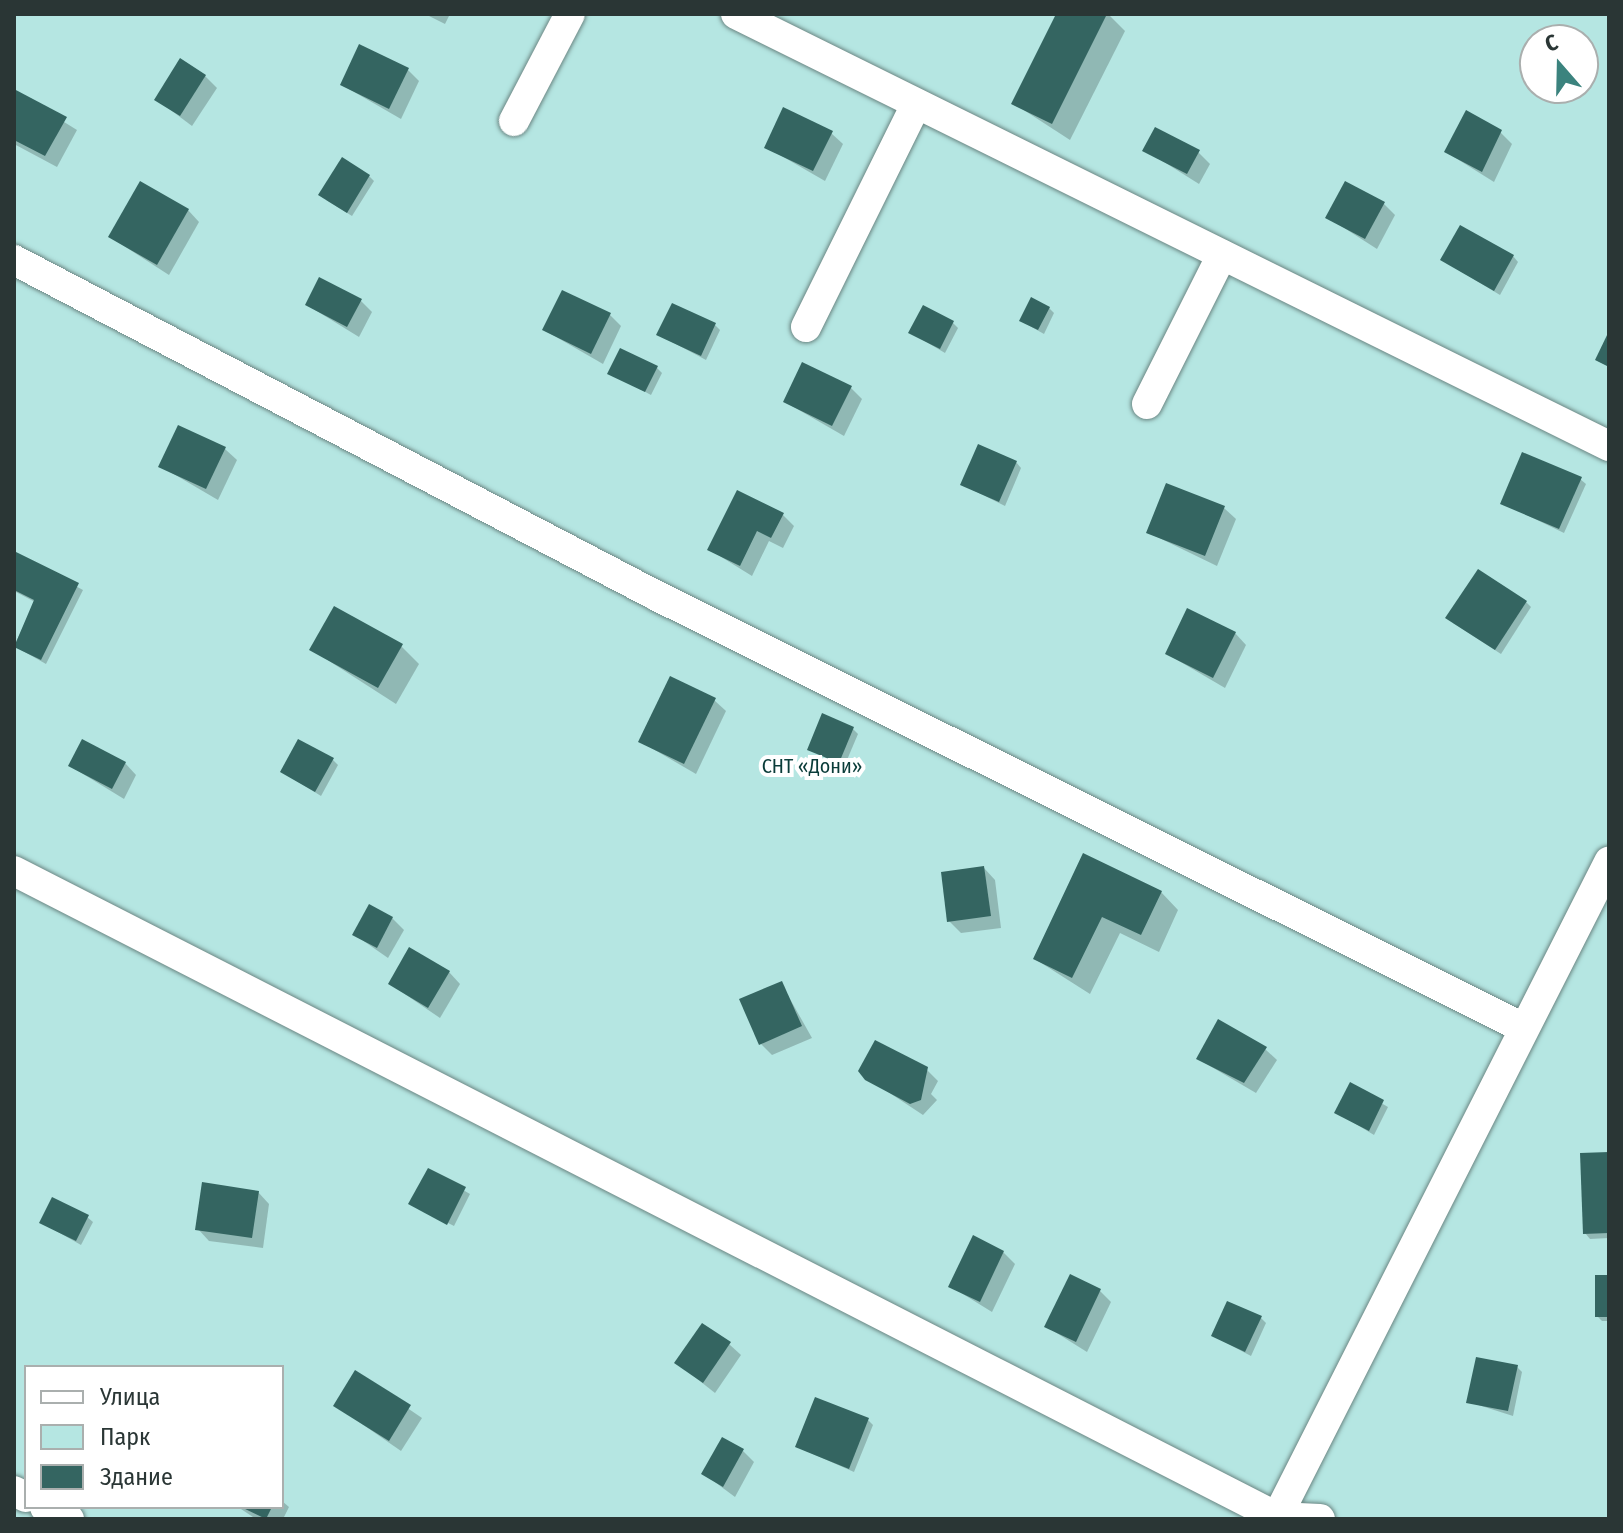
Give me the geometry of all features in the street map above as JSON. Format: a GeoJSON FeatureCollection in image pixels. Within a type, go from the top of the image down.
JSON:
{"type":"FeatureCollection","features":[{"type":"Feature","properties":{"kind":"street"},"geometry":{"type":"LineString","coordinates":[[514,121],[570,14]]}},
{"type":"Feature","properties":{"kind":"street"},"geometry":{"type":"LineString","coordinates":[[736,14],[1609,446]]}},
{"type":"Feature","properties":{"kind":"street"},"geometry":{"type":"LineString","coordinates":[[806,327],[916,104]]}},
{"type":"Feature","properties":{"kind":"street"},"geometry":{"type":"LineString","coordinates":[[1147,404],[1222,255]]}},
{"type":"Feature","properties":{"kind":"street"},"geometry":{"type":"LineString","coordinates":[[14,260],[657,596],[1522,1027]]}},
{"type":"Feature","properties":{"kind":"street"},"geometry":{"type":"LineString","coordinates":[[1276,1518],[1522,1027],[1597,914],[1609,862]]}},
{"type":"Feature","properties":{"kind":"street"},"geometry":{"type":"LineString","coordinates":[[14,871],[1276,1518],[1320,1519]]}},
{"type":"Feature","properties":{"kind":"street"},"geometry":{"type":"LineString","coordinates":[[49,1509],[69,1519]]}},
{"type":"Feature","properties":{"kind":"green space","name":"СНТ «Дони»"},"geometry":{"type":"Polygon","coordinates":[[[14,14],[1609,14],[1609,1519],[14,1519],[14,14]]]}},
{"type":"Feature","properties":{"kind":"building"},"geometry":{"type":"Polygon","coordinates":[[[1056,14],[1107,14],[1052,124],[1011,104],[1056,14]]]}},
{"type":"Feature","properties":{"kind":"building"},"geometry":{"type":"Polygon","coordinates":[[[359,44],[409,68],[389,109],[340,85],[359,44]]]}},
{"type":"Feature","properties":{"kind":"building"},"geometry":{"type":"Polygon","coordinates":[[[180,58],[206,75],[180,116],[154,100],[180,58]]]}},
{"type":"Feature","properties":{"kind":"building"},"geometry":{"type":"Polygon","coordinates":[[[14,89],[67,117],[45,156],[14,140],[14,89]]]}},
{"type":"Feature","properties":{"kind":"building"},"geometry":{"type":"Polygon","coordinates":[[[783,107],[833,131],[813,171],[764,148],[783,107]]]}},
{"type":"Feature","properties":{"kind":"building"},"geometry":{"type":"Polygon","coordinates":[[[1466,110],[1502,130],[1482,172],[1444,152],[1466,110]]]}},
{"type":"Feature","properties":{"kind":"building"},"geometry":{"type":"Polygon","coordinates":[[[1155,127],[1200,150],[1187,174],[1142,151],[1155,127]]]}},
{"type":"Feature","properties":{"kind":"building"},"geometry":{"type":"Polygon","coordinates":[[[342,157],[370,175],[347,213],[318,195],[342,157]]]}},
{"type":"Feature","properties":{"kind":"building"},"geometry":{"type":"Polygon","coordinates":[[[140,181],[189,209],[157,265],[108,237],[140,181]]]}},
{"type":"Feature","properties":{"kind":"building"},"geometry":{"type":"Polygon","coordinates":[[[1345,181],[1385,202],[1365,239],[1325,218],[1345,181]]]}},
{"type":"Feature","properties":{"kind":"building"},"geometry":{"type":"Polygon","coordinates":[[[1460,225],[1514,255],[1494,291],[1440,260],[1460,225]]]}},
{"type":"Feature","properties":{"kind":"building"},"geometry":{"type":"Polygon","coordinates":[[[319,277],[362,299],[347,327],[305,305],[319,277]]]}},
{"type":"Feature","properties":{"kind":"building"},"geometry":{"type":"Polygon","coordinates":[[[562,290],[611,313],[591,354],[542,330],[562,290]]]}},
{"type":"Feature","properties":{"kind":"building"},"geometry":{"type":"Polygon","coordinates":[[[1031,297],[1050,307],[1038,330],[1019,321],[1031,297]]]}},
{"type":"Feature","properties":{"kind":"building"},"geometry":{"type":"Polygon","coordinates":[[[672,303],[716,323],[701,356],[656,335],[672,303]]]}},
{"type":"Feature","properties":{"kind":"building"},"geometry":{"type":"Polygon","coordinates":[[[923,305],[954,321],[940,349],[908,333],[923,305]]]}},
{"type":"Feature","properties":{"kind":"building"},"geometry":{"type":"Polygon","coordinates":[[[1609,331],[1609,367],[1595,360],[1609,331]]]}},
{"type":"Feature","properties":{"kind":"building"},"geometry":{"type":"Polygon","coordinates":[[[620,348],[658,366],[645,392],[607,374],[620,348]]]}},
{"type":"Feature","properties":{"kind":"building"},"geometry":{"type":"Polygon","coordinates":[[[802,362],[852,386],[832,426],[783,402],[802,362]]]}},
{"type":"Feature","properties":{"kind":"building"},"geometry":{"type":"Polygon","coordinates":[[[178,425],[226,447],[206,489],[158,467],[178,425]]]}},
{"type":"Feature","properties":{"kind":"building"},"geometry":{"type":"Polygon","coordinates":[[[978,444],[1017,461],[999,502],[960,485],[978,444]]]}},
{"type":"Feature","properties":{"kind":"building"},"geometry":{"type":"Polygon","coordinates":[[[1522,452],[1582,477],[1559,529],[1500,504],[1522,452]]]}},
{"type":"Feature","properties":{"kind":"building"},"geometry":{"type":"Polygon","coordinates":[[[1166,483],[1225,506],[1205,556],[1146,533],[1166,483]]]}},
{"type":"Feature","properties":{"kind":"building"},"geometry":{"type":"Polygon","coordinates":[[[737,490],[784,513],[771,538],[757,531],[740,566],[707,550],[737,490]]]}},
{"type":"Feature","properties":{"kind":"building"},"geometry":{"type":"Polygon","coordinates":[[[14,551],[79,583],[41,660],[14,647],[34,600],[14,590],[14,551]]]}},
{"type":"Feature","properties":{"kind":"building"},"geometry":{"type":"Polygon","coordinates":[[[1478,569],[1527,601],[1495,650],[1445,618],[1478,569]]]}},
{"type":"Feature","properties":{"kind":"building"},"geometry":{"type":"Polygon","coordinates":[[[334,606],[403,644],[378,688],[309,650],[334,606]]]}},
{"type":"Feature","properties":{"kind":"building"},"geometry":{"type":"Polygon","coordinates":[[[1187,608],[1236,632],[1213,678],[1165,654],[1187,608]]]}},
{"type":"Feature","properties":{"kind":"building"},"geometry":{"type":"Polygon","coordinates":[[[670,676],[716,698],[684,764],[638,742],[670,676]]]}},
{"type":"Feature","properties":{"kind":"building"},"geometry":{"type":"Polygon","coordinates":[[[822,713],[854,727],[839,763],[807,750],[822,713]]]}},
{"type":"Feature","properties":{"kind":"building"},"geometry":{"type":"Polygon","coordinates":[[[82,739],[126,762],[112,789],[68,766],[82,739]]]}},
{"type":"Feature","properties":{"kind":"building"},"geometry":{"type":"Polygon","coordinates":[[[298,739],[334,758],[315,792],[280,772],[298,739]]]}},
{"type":"Feature","properties":{"kind":"building"},"geometry":{"type":"Polygon","coordinates":[[[1083,853],[1162,891],[1141,935],[1102,917],[1072,978],[1033,959],[1083,853]]]}},
{"type":"Feature","properties":{"kind":"building"},"geometry":{"type":"Polygon","coordinates":[[[984,866],[991,916],[947,922],[941,872],[984,866]]]}},
{"type":"Feature","properties":{"kind":"building"},"geometry":{"type":"Polygon","coordinates":[[[369,904],[393,917],[377,948],[352,935],[369,904]]]}},
{"type":"Feature","properties":{"kind":"building"},"geometry":{"type":"Polygon","coordinates":[[[409,947],[450,971],[428,1008],[388,984],[409,947]]]}},
{"type":"Feature","properties":{"kind":"building"},"geometry":{"type":"Polygon","coordinates":[[[782,981],[802,1026],[759,1045],[739,999],[782,981]]]}},
{"type":"Feature","properties":{"kind":"building"},"geometry":{"type":"Polygon","coordinates":[[[1218,1019],[1267,1047],[1244,1083],[1196,1059],[1218,1019]]]}},
{"type":"Feature","properties":{"kind":"building"},"geometry":{"type":"Polygon","coordinates":[[[875,1040],[928,1067],[921,1100],[910,1104],[865,1080],[858,1071],[875,1040]]]}},
{"type":"Feature","properties":{"kind":"building"},"geometry":{"type":"Polygon","coordinates":[[[1350,1082],[1384,1100],[1369,1131],[1334,1113],[1350,1082]]]}},
{"type":"Feature","properties":{"kind":"building"},"geometry":{"type":"Polygon","coordinates":[[[1609,1152],[1609,1233],[1583,1234],[1580,1153],[1609,1152]]]}},
{"type":"Feature","properties":{"kind":"building"},"geometry":{"type":"Polygon","coordinates":[[[428,1168],[466,1187],[447,1225],[408,1204],[428,1168]]]}},
{"type":"Feature","properties":{"kind":"building"},"geometry":{"type":"Polygon","coordinates":[[[202,1182],[259,1191],[252,1238],[195,1230],[202,1182]]]}},
{"type":"Feature","properties":{"kind":"building"},"geometry":{"type":"Polygon","coordinates":[[[52,1197],[89,1215],[76,1241],[39,1223],[52,1197]]]}},
{"type":"Feature","properties":{"kind":"building"},"geometry":{"type":"Polygon","coordinates":[[[973,1235],[1004,1251],[980,1302],[948,1287],[973,1235]]]}},
{"type":"Feature","properties":{"kind":"building"},"geometry":{"type":"Polygon","coordinates":[[[1070,1274],[1101,1289],[1076,1342],[1044,1327],[1070,1274]]]}},
{"type":"Feature","properties":{"kind":"building"},"geometry":{"type":"Polygon","coordinates":[[[1595,1275],[1609,1275],[1609,1317],[1595,1317],[1595,1275]]]}},
{"type":"Feature","properties":{"kind":"building"},"geometry":{"type":"Polygon","coordinates":[[[1227,1301],[1262,1316],[1245,1352],[1211,1336],[1227,1301]]]}},
{"type":"Feature","properties":{"kind":"building"},"geometry":{"type":"Polygon","coordinates":[[[702,1323],[731,1342],[703,1383],[674,1363],[702,1323]]]}},
{"type":"Feature","properties":{"kind":"building"},"geometry":{"type":"Polygon","coordinates":[[[1476,1357],[1518,1365],[1508,1411],[1466,1403],[1476,1357]]]}},
{"type":"Feature","properties":{"kind":"building"},"geometry":{"type":"Polygon","coordinates":[[[355,1370],[411,1405],[389,1441],[333,1406],[355,1370]]]}},
{"type":"Feature","properties":{"kind":"building"},"geometry":{"type":"Polygon","coordinates":[[[815,1397],[869,1418],[849,1469],[795,1447],[815,1397]]]}},
{"type":"Feature","properties":{"kind":"building"},"geometry":{"type":"Polygon","coordinates":[[[722,1437],[744,1449],[723,1487],[701,1474],[722,1437]]]}},
{"type":"Feature","properties":{"kind":"building"},"geometry":{"type":"Polygon","coordinates":[[[245,1509],[271,1509],[266,1519],[245,1509]]]}}]}
